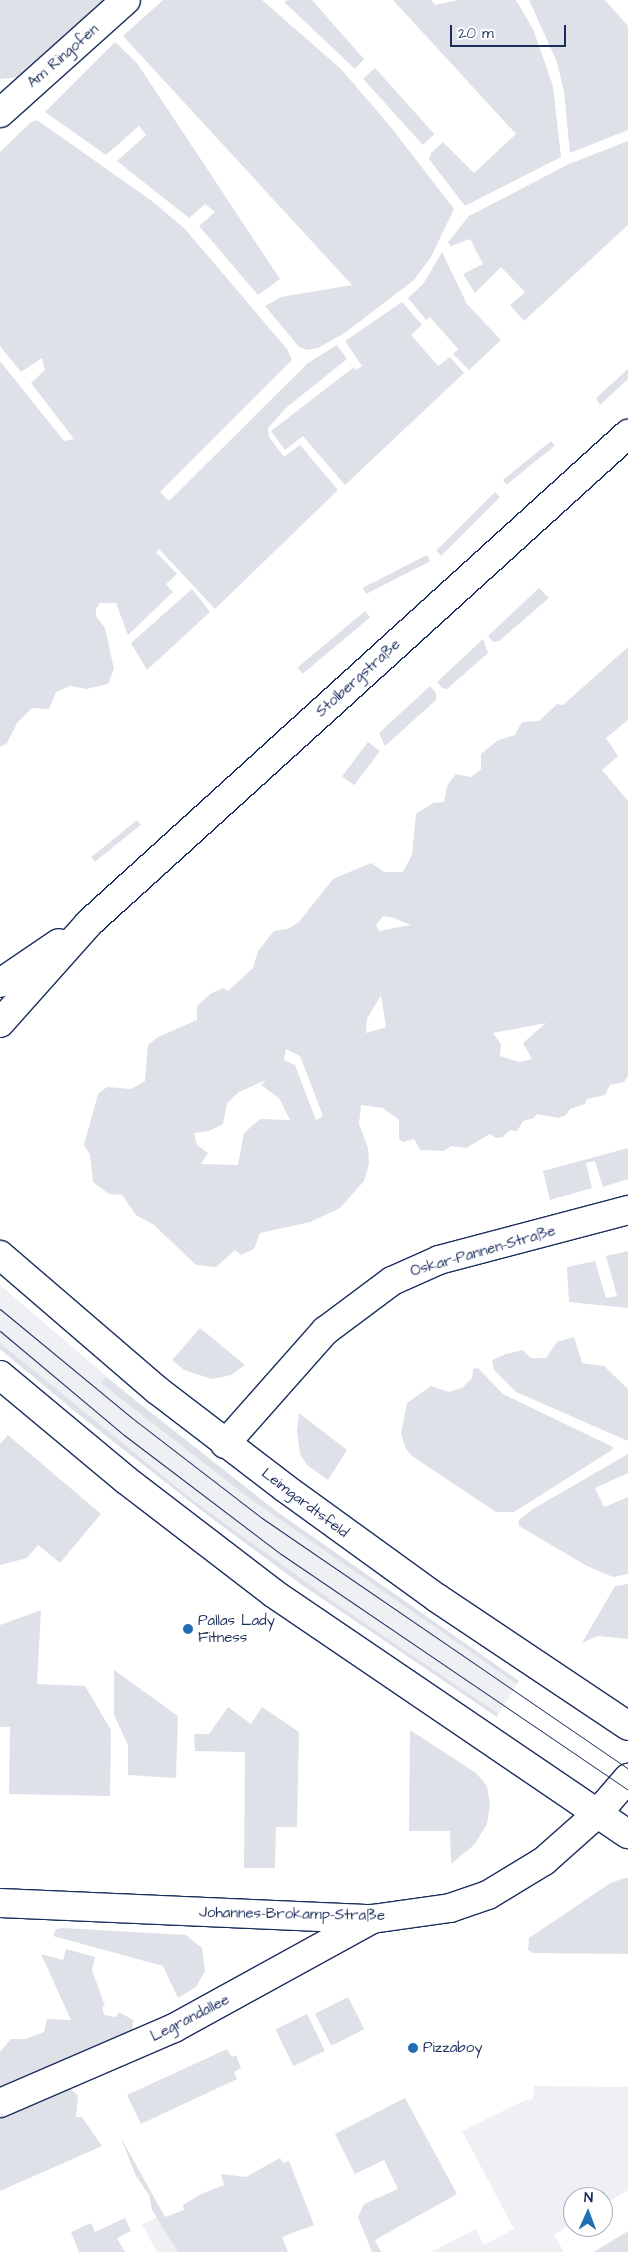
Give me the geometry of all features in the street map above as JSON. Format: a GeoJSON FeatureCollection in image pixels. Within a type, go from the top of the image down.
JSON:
{"type":"FeatureCollection","features":[{"type":"Feature","properties":{"kind":"street","name":"Am Ringofen"},"geometry":{"type":"LineString","coordinates":[[0,112],[126,0]]}},
{"type":"Feature","properties":{"kind":"street","name":"Stolbergstraße"},"geometry":{"type":"LineString","coordinates":[[0,1023],[89,923],[628,434]]}},
{"type":"Feature","properties":{"kind":"street","name":"Stolbergstraße"},"geometry":{"type":"LineString","coordinates":[[0,982],[89,923]]}},
{"type":"Feature","properties":{"kind":"street","name":"Oskar-Pannen-Straße"},"geometry":{"type":"LineString","coordinates":[[225,1444],[325,1331],[392,1281],[447,1258],[628,1210]]}},
{"type":"Feature","properties":{"kind":"street","name":"Leimgardtsfeld"},"geometry":{"type":"LineString","coordinates":[[0,1255],[157,1390],[225,1444],[436,1598],[628,1726]]}},
{"type":"Feature","properties":{"kind":"street"},"geometry":{"type":"LineString","coordinates":[[0,1375],[126,1480],[273,1593],[628,1834]]}},
{"type":"Feature","properties":{"kind":"street","name":"Johannes-Brokamp-Straße"},"geometry":{"type":"LineString","coordinates":[[0,1903],[372,1918],[450,1908],[488,1896],[544,1860],[597,1814],[628,1778]]}},
{"type":"Feature","properties":{"kind":"street","name":"Legrandallee"},"geometry":{"type":"LineString","coordinates":[[0,2103],[174,2028],[372,1918]]}},
{"type":"Feature","properties":{"kind":"shaded area"},"geometry":{"type":"Polygon","coordinates":[[[0,0],[113,0],[22,77],[0,79],[0,0]]]}},
{"type":"Feature","properties":{"kind":"shaded area"},"geometry":{"type":"Polygon","coordinates":[[[163,0],[262,0],[341,69],[390,126],[454,209],[431,257],[414,280],[346,332],[318,348],[307,350],[299,347],[265,306],[281,297],[352,285],[123,36],[163,0]]]}},
{"type":"Feature","properties":{"kind":"shaded area"},"geometry":{"type":"Polygon","coordinates":[[[288,0],[312,0],[364,59],[355,69],[284,2],[288,0]]]}},
{"type":"Feature","properties":{"kind":"shaded area"},"geometry":{"type":"Polygon","coordinates":[[[393,0],[431,0],[435,5],[458,0],[516,0],[533,29],[553,86],[561,157],[465,206],[429,159],[431,153],[443,142],[474,173],[516,134],[393,0]]]}},
{"type":"Feature","properties":{"kind":"shaded area"},"geometry":{"type":"Polygon","coordinates":[[[529,0],[605,0],[628,26],[628,130],[570,153],[564,92],[557,62],[529,0]]]}},
{"type":"Feature","properties":{"kind":"shaded area"},"geometry":{"type":"Polygon","coordinates":[[[115,42],[137,63],[280,279],[258,295],[199,226],[215,212],[205,204],[189,218],[117,161],[146,135],[139,126],[106,155],[45,112],[115,42]]]}},
{"type":"Feature","properties":{"kind":"shaded area"},"geometry":{"type":"Polygon","coordinates":[[[375,68],[435,134],[423,145],[363,79],[375,68]]]}},
{"type":"Feature","properties":{"kind":"shaded area"},"geometry":{"type":"Polygon","coordinates":[[[37,120],[152,201],[185,229],[287,349],[292,360],[160,492],[169,501],[308,363],[337,345],[347,359],[286,408],[268,428],[269,437],[284,457],[300,445],[338,490],[215,609],[159,549],[156,552],[177,574],[166,584],[173,592],[128,635],[116,603],[100,603],[96,609],[96,616],[105,628],[114,669],[108,684],[86,689],[70,686],[56,692],[49,709],[32,708],[17,723],[7,743],[0,747],[0,361],[64,441],[74,439],[31,383],[45,370],[42,358],[21,372],[0,346],[0,152],[30,123],[37,120]]]}},
{"type":"Feature","properties":{"kind":"shaded area"},"geometry":{"type":"Polygon","coordinates":[[[628,141],[628,225],[524,321],[510,305],[525,292],[501,267],[475,293],[463,274],[483,264],[470,239],[451,246],[448,242],[469,216],[569,164],[628,141]]]}},
{"type":"Feature","properties":{"kind":"shaded area"},"geometry":{"type":"Polygon","coordinates":[[[442,252],[467,304],[501,340],[469,370],[453,354],[458,349],[430,317],[426,320],[408,298],[423,284],[442,252]]]}},
{"type":"Feature","properties":{"kind":"shaded area"},"geometry":{"type":"Polygon","coordinates":[[[402,302],[422,325],[411,335],[438,366],[450,357],[464,373],[345,485],[303,436],[285,450],[271,431],[354,367],[356,370],[362,366],[345,341],[402,302]]]}},
{"type":"Feature","properties":{"kind":"shaded area"},"geometry":{"type":"Polygon","coordinates":[[[628,369],[628,379],[600,405],[596,398],[628,369]]]}},
{"type":"Feature","properties":{"kind":"shaded area"},"geometry":{"type":"Polygon","coordinates":[[[551,441],[555,446],[507,485],[503,480],[551,441]]]}},
{"type":"Feature","properties":{"kind":"shaded area"},"geometry":{"type":"Polygon","coordinates":[[[495,492],[500,497],[441,556],[436,551],[495,492]]]}},
{"type":"Feature","properties":{"kind":"shaded area"},"geometry":{"type":"Polygon","coordinates":[[[427,555],[430,561],[366,594],[363,588],[427,555]]]}},
{"type":"Feature","properties":{"kind":"shaded area"},"geometry":{"type":"Polygon","coordinates":[[[539,588],[549,598],[499,641],[493,642],[488,636],[539,588]]]}},
{"type":"Feature","properties":{"kind":"shaded area"},"geometry":{"type":"Polygon","coordinates":[[[192,589],[210,612],[147,670],[131,643],[192,589]]]}},
{"type":"Feature","properties":{"kind":"shaded area"},"geometry":{"type":"Polygon","coordinates":[[[365,611],[370,617],[303,674],[298,668],[365,611]]]}},
{"type":"Feature","properties":{"kind":"shaded area"},"geometry":{"type":"Polygon","coordinates":[[[483,639],[488,653],[447,689],[442,688],[437,682],[483,639]]]}},
{"type":"Feature","properties":{"kind":"shaded area"},"geometry":{"type":"Polygon","coordinates":[[[628,647],[628,720],[606,738],[618,756],[602,770],[628,801],[628,1076],[624,1082],[610,1085],[605,1095],[587,1099],[585,1104],[570,1109],[566,1115],[558,1118],[537,1114],[534,1118],[523,1121],[517,1131],[510,1130],[503,1137],[496,1138],[490,1134],[466,1148],[451,1146],[444,1151],[420,1150],[414,1139],[403,1142],[399,1139],[399,1120],[383,1108],[361,1105],[359,1124],[368,1148],[369,1164],[364,1181],[340,1208],[310,1222],[260,1233],[254,1249],[241,1255],[235,1250],[216,1267],[196,1265],[154,1225],[136,1215],[122,1195],[109,1194],[93,1182],[90,1155],[84,1145],[98,1094],[107,1087],[131,1089],[145,1081],[148,1045],[158,1037],[197,1020],[197,1006],[210,994],[223,988],[228,991],[253,968],[258,951],[274,931],[288,929],[299,922],[333,879],[371,863],[384,872],[403,872],[412,855],[416,814],[433,803],[444,802],[447,786],[456,774],[471,777],[481,769],[481,754],[498,740],[515,735],[522,722],[539,721],[557,704],[563,705],[628,647]],[[383,916],[376,925],[379,931],[411,925],[383,916]],[[381,995],[367,1019],[366,1033],[386,1027],[381,995]],[[546,1023],[493,1033],[501,1045],[500,1056],[519,1062],[532,1059],[523,1043],[546,1023]],[[286,1049],[284,1060],[295,1065],[316,1120],[323,1116],[300,1056],[286,1049]],[[266,1080],[239,1092],[227,1103],[223,1124],[209,1131],[194,1133],[197,1145],[208,1153],[201,1164],[238,1165],[244,1133],[260,1119],[290,1120],[279,1098],[261,1085],[266,1080]]]}},
{"type":"Feature","properties":{"kind":"shaded area"},"geometry":{"type":"Polygon","coordinates":[[[430,686],[436,693],[436,700],[385,746],[379,733],[430,686]]]}},
{"type":"Feature","properties":{"kind":"shaded area"},"geometry":{"type":"Polygon","coordinates":[[[368,742],[380,751],[354,785],[342,776],[368,742]]]}},
{"type":"Feature","properties":{"kind":"shaded area"},"geometry":{"type":"Polygon","coordinates":[[[137,820],[141,825],[95,862],[91,857],[137,820]]]}},
{"type":"Feature","properties":{"kind":"shaded area"},"geometry":{"type":"Polygon","coordinates":[[[628,1148],[628,1179],[603,1187],[595,1161],[586,1163],[592,1188],[550,1200],[543,1171],[628,1148]]]}},
{"type":"Feature","properties":{"kind":"shaded area"},"geometry":{"type":"Polygon","coordinates":[[[628,1251],[628,1308],[569,1302],[567,1267],[595,1261],[606,1298],[617,1296],[606,1256],[628,1251]]]}},
{"type":"Feature","properties":{"kind":"shaded area"},"geometry":{"type":"Polygon","coordinates":[[[0,1285],[146,1410],[276,1511],[519,1681],[497,1717],[236,1536],[78,1414],[0,1349],[0,1285]]]}},
{"type":"Feature","properties":{"kind":"shaded area"},"geometry":{"type":"Polygon","coordinates":[[[200,1328],[245,1365],[231,1375],[212,1379],[184,1370],[172,1360],[200,1328]]]}},
{"type":"Feature","properties":{"kind":"shaded area"},"geometry":{"type":"Polygon","coordinates":[[[574,1337],[582,1363],[604,1366],[628,1389],[628,1441],[516,1392],[494,1370],[492,1360],[506,1354],[523,1350],[531,1358],[546,1358],[557,1342],[574,1337]]]}},
{"type":"Feature","properties":{"kind":"shaded area"},"geometry":{"type":"Polygon","coordinates":[[[0,1343],[191,1499],[335,1603],[497,1713],[497,1717],[302,1585],[210,1517],[78,1414],[0,1349],[0,1343]]]}},
{"type":"Feature","properties":{"kind":"shaded area"},"geometry":{"type":"Polygon","coordinates":[[[478,1368],[503,1394],[613,1447],[612,1450],[514,1512],[496,1512],[412,1456],[406,1449],[401,1434],[407,1403],[431,1386],[449,1392],[462,1388],[472,1378],[473,1369],[478,1368]]]}},
{"type":"Feature","properties":{"kind":"shaded area"},"geometry":{"type":"Polygon","coordinates":[[[106,1377],[276,1511],[519,1681],[517,1684],[249,1498],[101,1383],[106,1377]]]}},
{"type":"Feature","properties":{"kind":"shaded area"},"geometry":{"type":"Polygon","coordinates":[[[299,1413],[347,1450],[328,1480],[307,1465],[300,1454],[297,1431],[299,1413]]]}},
{"type":"Feature","properties":{"kind":"shaded area"},"geometry":{"type":"Polygon","coordinates":[[[8,1435],[101,1514],[60,1563],[38,1545],[27,1558],[0,1565],[0,1444],[8,1435]]]}},
{"type":"Feature","properties":{"kind":"shaded area"},"geometry":{"type":"Polygon","coordinates":[[[628,1454],[628,1473],[595,1488],[604,1507],[628,1497],[628,1574],[613,1577],[587,1566],[519,1526],[519,1520],[533,1509],[628,1454]]]}},
{"type":"Feature","properties":{"kind":"shaded area"},"geometry":{"type":"Polygon","coordinates":[[[628,1584],[628,1639],[598,1636],[582,1643],[615,1586],[628,1584]]]}},
{"type":"Feature","properties":{"kind":"shaded area"},"geometry":{"type":"Polygon","coordinates":[[[41,1610],[37,1684],[85,1686],[111,1730],[110,1796],[9,1794],[10,1727],[0,1727],[0,1625],[41,1610]]]}},
{"type":"Feature","properties":{"kind":"shaded area"},"geometry":{"type":"Polygon","coordinates":[[[114,1670],[178,1716],[176,1778],[128,1775],[128,1745],[114,1715],[114,1670]]]}},
{"type":"Feature","properties":{"kind":"shaded area"},"geometry":{"type":"Polygon","coordinates":[[[228,1707],[251,1724],[262,1707],[299,1732],[297,1827],[276,1827],[275,1868],[244,1868],[245,1752],[195,1751],[194,1734],[209,1734],[228,1707]]]}},
{"type":"Feature","properties":{"kind":"shaded area"},"geometry":{"type":"Polygon","coordinates":[[[410,1730],[476,1773],[487,1786],[490,1804],[487,1824],[474,1845],[451,1864],[450,1831],[409,1831],[410,1730]]]}},
{"type":"Feature","properties":{"kind":"shaded area"},"geometry":{"type":"Polygon","coordinates":[[[628,1878],[628,1954],[532,1953],[528,1950],[529,1938],[609,1884],[628,1878]]]}},
{"type":"Feature","properties":{"kind":"shaded area"},"geometry":{"type":"Polygon","coordinates":[[[56,1929],[186,1935],[202,1948],[205,1971],[196,1987],[178,1998],[163,1966],[53,1936],[56,1929]]]}},
{"type":"Feature","properties":{"kind":"shaded area"},"geometry":{"type":"Polygon","coordinates":[[[66,1949],[95,1957],[92,1970],[105,2006],[102,2007],[104,2015],[116,2017],[119,2012],[133,2020],[132,2033],[67,2085],[78,2096],[76,2117],[82,2117],[102,2146],[0,2191],[0,2052],[11,2039],[25,2039],[44,2032],[47,2019],[71,2020],[41,1954],[63,1960],[66,1949]]]}},
{"type":"Feature","properties":{"kind":"shaded area"},"geometry":{"type":"Polygon","coordinates":[[[348,1997],[364,2029],[331,2046],[315,2014],[348,1997]]]}},
{"type":"Feature","properties":{"kind":"shaded area"},"geometry":{"type":"Polygon","coordinates":[[[307,2014],[325,2051],[294,2066],[276,2029],[307,2014]]]}},
{"type":"Feature","properties":{"kind":"shaded area"},"geometry":{"type":"Polygon","coordinates":[[[227,2049],[232,2057],[236,2055],[241,2068],[234,2072],[237,2079],[141,2124],[127,2095],[227,2049]]]}},
{"type":"Feature","properties":{"kind":"shaded area"},"geometry":{"type":"Polygon","coordinates":[[[534,2086],[628,2087],[628,2190],[613,2199],[613,2187],[563,2187],[563,2229],[554,2235],[564,2252],[431,2252],[476,2229],[484,2245],[514,2229],[462,2131],[523,2101],[533,2099],[534,2086]]]}},
{"type":"Feature","properties":{"kind":"shaded area"},"geometry":{"type":"Polygon","coordinates":[[[405,2098],[457,2194],[375,2240],[381,2252],[372,2252],[358,2217],[364,2204],[398,2189],[384,2160],[355,2174],[335,2134],[405,2098]]]}},
{"type":"Feature","properties":{"kind":"shaded area"},"geometry":{"type":"Polygon","coordinates":[[[120,2136],[165,2217],[184,2210],[183,2205],[201,2194],[224,2185],[221,2174],[246,2177],[280,2158],[283,2163],[289,2161],[314,2225],[282,2237],[288,2252],[178,2252],[152,2210],[149,2195],[136,2176],[120,2136]]]}},
{"type":"Feature","properties":{"kind":"shaded area"},"geometry":{"type":"Polygon","coordinates":[[[163,2214],[184,2252],[157,2252],[142,2225],[163,2214]]]}},
{"type":"Feature","properties":{"kind":"shaded area"},"geometry":{"type":"Polygon","coordinates":[[[125,2218],[131,2231],[117,2238],[125,2252],[79,2252],[71,2232],[91,2223],[95,2232],[125,2218]]]}},
{"type":"Feature","properties":{"kind":"shaded area"},"geometry":{"type":"Polygon","coordinates":[[[628,2231],[628,2252],[594,2252],[595,2251],[628,2231]]]}},
{"type":"Feature","properties":{"kind":"tram line"},"geometry":{"type":"LineString","coordinates":[[0,1309],[132,1418],[262,1518],[628,1769]]}},
{"type":"Feature","properties":{"kind":"tram line"},"geometry":{"type":"LineString","coordinates":[[0,1331],[124,1435],[281,1554],[628,1790]]}},
{"type":"Feature","properties":{"kind":"place","name":"Pallas Lady Fitness"},"geometry":{"type":"Point","coordinates":[188,1629]}},
{"type":"Feature","properties":{"kind":"place","name":"Pizzaboy"},"geometry":{"type":"Point","coordinates":[413,2048]}}]}
